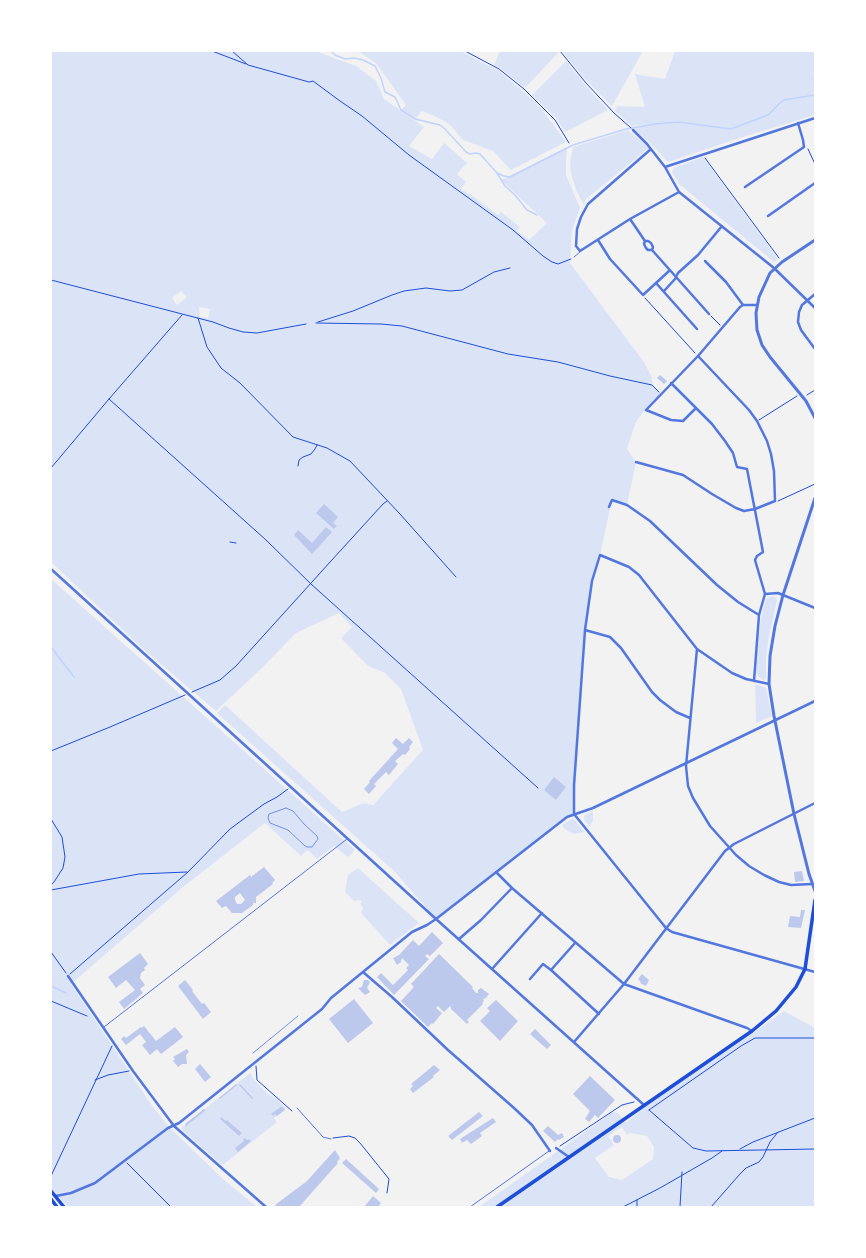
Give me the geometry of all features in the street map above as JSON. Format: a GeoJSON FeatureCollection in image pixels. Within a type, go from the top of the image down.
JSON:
{"type":"FeatureCollection","features":[{"type":"Feature","properties":{"kind":"main road"},"geometry":{"type":"LineString","coordinates":[[497,1207],[769,1018],[796,988],[805,969],[815,900]]}},
{"type":"Feature","properties":{"kind":"main road"},"geometry":{"type":"LineString","coordinates":[[51,1191],[64,1207]]}},
{"type":"Feature","properties":{"kind":"main road"},"geometry":{"type":"LineString","coordinates":[[51,1195],[56,1196]]}},
{"type":"Feature","properties":{"kind":"main road"},"geometry":{"type":"LineString","coordinates":[[51,1200],[57,1207]]}},
{"type":"Feature","properties":{"kind":"street"},"geometry":{"type":"LineString","coordinates":[[665,167],[815,118]]}},
{"type":"Feature","properties":{"kind":"street"},"geometry":{"type":"LineString","coordinates":[[745,187],[804,146],[798,123]]}},
{"type":"Feature","properties":{"kind":"street"},"geometry":{"type":"LineString","coordinates":[[634,130],[665,167],[679,192],[774,268],[815,308]]}},
{"type":"Feature","properties":{"kind":"street"},"geometry":{"type":"LineString","coordinates":[[651,149],[588,204],[577,228],[576,246],[580,251],[630,219],[679,192]]}},
{"type":"Feature","properties":{"kind":"street"},"geometry":{"type":"LineString","coordinates":[[768,216],[815,183]]}},
{"type":"Feature","properties":{"kind":"street"},"geometry":{"type":"LineString","coordinates":[[630,219],[645,241],[644,244],[646,248],[648,250],[652,250]]}},
{"type":"Feature","properties":{"kind":"street"},"geometry":{"type":"LineString","coordinates":[[664,291],[676,276],[698,255],[722,226]]}},
{"type":"Feature","properties":{"kind":"street"},"geometry":{"type":"LineString","coordinates":[[598,240],[610,260],[643,295],[669,271]]}},
{"type":"Feature","properties":{"kind":"street"},"geometry":{"type":"LineString","coordinates":[[815,240],[774,268],[766,280],[757,305],[756,322],[762,345],[806,401],[815,418]]}},
{"type":"Feature","properties":{"kind":"street"},"geometry":{"type":"LineString","coordinates":[[645,241],[651,243],[653,247],[652,250],[669,271],[676,276],[709,314]]}},
{"type":"Feature","properties":{"kind":"street"},"geometry":{"type":"LineString","coordinates":[[705,261],[726,282],[743,305]]}},
{"type":"Feature","properties":{"kind":"street"},"geometry":{"type":"LineString","coordinates":[[656,283],[698,329]]}},
{"type":"Feature","properties":{"kind":"street"},"geometry":{"type":"LineString","coordinates":[[815,294],[802,305],[799,312],[798,322],[801,330],[815,349]]}},
{"type":"Feature","properties":{"kind":"street"},"geometry":{"type":"LineString","coordinates":[[696,408],[683,421],[671,420],[646,410],[698,356],[743,305],[757,305]]}},
{"type":"Feature","properties":{"kind":"street"},"geometry":{"type":"LineString","coordinates":[[636,462],[683,475],[712,494],[744,511],[755,509],[776,501],[771,454],[767,441],[757,421],[749,410],[698,356]]}},
{"type":"Feature","properties":{"kind":"street"},"geometry":{"type":"LineString","coordinates":[[671,383],[712,424],[733,453],[737,467],[747,469],[764,552],[757,556],[755,560],[765,594],[759,615],[754,681]]}},
{"type":"Feature","properties":{"kind":"street"},"geometry":{"type":"LineString","coordinates":[[815,498],[783,595],[773,635],[770,656],[769,684],[794,814],[812,884],[815,890]]}},
{"type":"Feature","properties":{"kind":"street"},"geometry":{"type":"LineString","coordinates":[[609,507],[612,500],[627,505],[645,517],[717,585],[738,602],[759,615]]}},
{"type":"Feature","properties":{"kind":"street"},"geometry":{"type":"LineString","coordinates":[[769,684],[746,679],[732,673],[697,649],[639,575],[629,567],[600,555],[592,581],[585,630],[574,785],[574,814],[666,928],[672,932],[815,972]]}},
{"type":"Feature","properties":{"kind":"street"},"geometry":{"type":"LineString","coordinates":[[51,569],[436,919],[644,1105]]}},
{"type":"Feature","properties":{"kind":"street"},"geometry":{"type":"LineString","coordinates":[[765,594],[777,593],[815,608]]}},
{"type":"Feature","properties":{"kind":"street"},"geometry":{"type":"LineString","coordinates":[[585,630],[610,637],[625,654],[652,692],[676,712],[690,718]]}},
{"type":"Feature","properties":{"kind":"street"},"geometry":{"type":"LineString","coordinates":[[697,649],[686,775],[688,786],[698,807],[710,826],[736,855],[749,866],[773,880],[791,885],[812,884]]}},
{"type":"Feature","properties":{"kind":"street"},"geometry":{"type":"LineString","coordinates":[[56,1196],[71,1193],[95,1183],[174,1126],[322,1009],[331,998],[412,932],[436,919],[566,817],[593,808],[815,701]]}},
{"type":"Feature","properties":{"kind":"street"},"geometry":{"type":"LineString","coordinates":[[574,1042],[624,984],[729,847],[815,803]]}},
{"type":"Feature","properties":{"kind":"street"},"geometry":{"type":"LineString","coordinates":[[496,872],[512,888],[624,984],[752,1031]]}},
{"type":"Feature","properties":{"kind":"street"},"geometry":{"type":"LineString","coordinates":[[459,939],[481,920],[512,888]]}},
{"type":"Feature","properties":{"kind":"street"},"geometry":{"type":"LineString","coordinates":[[492,969],[542,913]]}},
{"type":"Feature","properties":{"kind":"street"},"geometry":{"type":"LineString","coordinates":[[551,970],[575,943]]}},
{"type":"Feature","properties":{"kind":"street"},"geometry":{"type":"LineString","coordinates":[[530,979],[543,964],[599,1014]]}},
{"type":"Feature","properties":{"kind":"street"},"geometry":{"type":"LineString","coordinates":[[362,972],[532,1125],[550,1150]]}},
{"type":"Feature","properties":{"kind":"street"},"geometry":{"type":"LineString","coordinates":[[68,976],[133,1071],[174,1126],[266,1207]]}},
{"type":"Feature","properties":{"kind":"street"},"geometry":{"type":"LineString","coordinates":[[556,1148],[569,1157]]}},
{"type":"Feature","properties":{"kind":"lane"},"geometry":{"type":"LineString","coordinates":[[574,257],[580,251]]}},
{"type":"Feature","properties":{"kind":"lane"},"geometry":{"type":"LineString","coordinates":[[104,1028],[347,838]]}},
{"type":"Feature","properties":{"kind":"lane"},"geometry":{"type":"LineString","coordinates":[[297,1108],[323,1137],[331,1139]]}},
{"type":"Feature","properties":{"kind":"lane"},"geometry":{"type":"LineString","coordinates":[[470,1207],[550,1150],[556,1148]]}},
{"type":"Feature","properties":{"kind":"path"},"geometry":{"type":"LineString","coordinates":[[212,51],[248,65],[309,82],[313,81],[362,116],[409,155],[513,230],[552,262],[558,264],[574,257]]}},
{"type":"Feature","properties":{"kind":"path"},"geometry":{"type":"LineString","coordinates":[[232,51],[248,65]]}},
{"type":"Feature","properties":{"kind":"path"},"geometry":{"type":"LineString","coordinates":[[466,51],[499,70],[524,89],[555,120],[569,143]]}},
{"type":"Feature","properties":{"kind":"path"},"geometry":{"type":"LineString","coordinates":[[560,51],[586,84],[629,127]]}},
{"type":"Feature","properties":{"kind":"path"},"geometry":{"type":"LineString","coordinates":[[808,149],[815,164]]}},
{"type":"Feature","properties":{"kind":"path"},"geometry":{"type":"LineString","coordinates":[[702,154],[782,262]]}},
{"type":"Feature","properties":{"kind":"path"},"geometry":{"type":"LineString","coordinates":[[510,268],[494,272],[462,290],[450,291],[426,288],[404,291],[353,311],[316,323],[381,324],[402,326],[508,354],[558,362],[610,376],[652,385],[661,393]]}},
{"type":"Feature","properties":{"kind":"path"},"geometry":{"type":"LineString","coordinates":[[51,280],[198,318],[243,332],[257,333],[306,324]]}},
{"type":"Feature","properties":{"kind":"path"},"geometry":{"type":"LineString","coordinates":[[643,295],[698,356]]}},
{"type":"Feature","properties":{"kind":"path"},"geometry":{"type":"LineString","coordinates":[[51,468],[109,398],[183,314]]}},
{"type":"Feature","properties":{"kind":"path"},"geometry":{"type":"LineString","coordinates":[[709,314],[722,327]]}},
{"type":"Feature","properties":{"kind":"path"},"geometry":{"type":"LineString","coordinates":[[198,318],[208,347],[221,368],[240,383],[293,437],[317,444],[350,461],[456,577]]}},
{"type":"Feature","properties":{"kind":"path"},"geometry":{"type":"LineString","coordinates":[[807,394],[815,390]]}},
{"type":"Feature","properties":{"kind":"path"},"geometry":{"type":"LineString","coordinates":[[757,421],[797,396]]}},
{"type":"Feature","properties":{"kind":"path"},"geometry":{"type":"LineString","coordinates":[[109,398],[266,540],[311,584],[538,788]]}},
{"type":"Feature","properties":{"kind":"path"},"geometry":{"type":"LineString","coordinates":[[298,466],[299,460],[310,454],[315,449],[317,444]]}},
{"type":"Feature","properties":{"kind":"path"},"geometry":{"type":"LineString","coordinates":[[776,501],[815,484]]}},
{"type":"Feature","properties":{"kind":"path"},"geometry":{"type":"LineString","coordinates":[[51,751],[220,680],[236,666],[341,549],[387,501]]}},
{"type":"Feature","properties":{"kind":"path"},"geometry":{"type":"LineString","coordinates":[[230,542],[236,543]]}},
{"type":"Feature","properties":{"kind":"path"},"geometry":{"type":"LineString","coordinates":[[51,952],[68,976],[188,872],[230,829],[290,787]]}},
{"type":"Feature","properties":{"kind":"path"},"geometry":{"type":"LineString","coordinates":[[51,819],[62,837],[65,857],[63,868],[51,884]]}},
{"type":"Feature","properties":{"kind":"path"},"geometry":{"type":"LineString","coordinates":[[51,890],[139,874],[188,872]]}},
{"type":"Feature","properties":{"kind":"path"},"geometry":{"type":"LineString","coordinates":[[51,1001],[87,1016]]}},
{"type":"Feature","properties":{"kind":"path"},"geometry":{"type":"LineString","coordinates":[[649,1110],[741,1046],[755,1038],[815,1038]]}},
{"type":"Feature","properties":{"kind":"path"},"geometry":{"type":"LineString","coordinates":[[51,1176],[113,1042]]}},
{"type":"Feature","properties":{"kind":"path"},"geometry":{"type":"LineString","coordinates":[[256,1061],[257,1080],[292,1111]]}},
{"type":"Feature","properties":{"kind":"path"},"geometry":{"type":"LineString","coordinates":[[95,1080],[108,1075],[133,1071]]}},
{"type":"Feature","properties":{"kind":"path"},"geometry":{"type":"LineString","coordinates":[[556,1148],[622,1105],[638,1100]]}},
{"type":"Feature","properties":{"kind":"path"},"geometry":{"type":"LineString","coordinates":[[644,1105],[693,1148],[706,1151],[815,1149]]}},
{"type":"Feature","properties":{"kind":"path"},"geometry":{"type":"LineString","coordinates":[[739,1150],[742,1147],[815,1118]]}},
{"type":"Feature","properties":{"kind":"path"},"geometry":{"type":"LineString","coordinates":[[711,1207],[746,1168],[759,1162],[778,1132]]}},
{"type":"Feature","properties":{"kind":"path"},"geometry":{"type":"LineString","coordinates":[[331,1139],[349,1136],[360,1143],[389,1179],[387,1193]]}},
{"type":"Feature","properties":{"kind":"path"},"geometry":{"type":"LineString","coordinates":[[623,1207],[660,1188],[712,1158],[722,1150]]}},
{"type":"Feature","properties":{"kind":"path"},"geometry":{"type":"LineString","coordinates":[[125,1161],[128,1166],[171,1207]]}},
{"type":"Feature","properties":{"kind":"path"},"geometry":{"type":"LineString","coordinates":[[680,1207],[682,1172]]}},
{"type":"Feature","properties":{"kind":"path"},"geometry":{"type":"LineString","coordinates":[[637,1207],[638,1200]]}},
{"type":"Feature","properties":{"kind":"shaded area"},"geometry":{"type":"Polygon","coordinates":[[[51,51],[318,51],[356,66],[376,81],[384,99],[424,127],[409,146],[432,159],[444,143],[467,163],[457,174],[466,182],[461,189],[498,215],[501,212],[520,227],[517,231],[529,240],[547,223],[501,180],[567,147],[566,175],[580,208],[572,230],[570,263],[644,362],[652,378],[652,385],[661,393],[640,416],[635,424],[627,449],[636,462],[627,505],[612,500],[600,555],[592,581],[585,630],[574,814],[567,817],[436,919],[394,871],[217,713],[225,705],[342,812],[364,803],[373,805],[423,750],[401,689],[385,673],[368,666],[341,638],[352,627],[339,613],[296,633],[263,667],[216,711],[142,648],[51,562],[51,51]],[[181,291],[172,298],[177,305],[187,297],[181,291]],[[199,307],[200,317],[208,318],[210,309],[199,307]]]}},
{"type":"Feature","properties":{"kind":"shaded area"},"geometry":{"type":"Polygon","coordinates":[[[353,51],[460,51],[499,71],[523,91],[541,108],[566,142],[511,170],[493,151],[463,140],[450,125],[437,117],[422,111],[415,119],[401,110],[406,105],[376,63],[361,53],[353,51]]]}},
{"type":"Feature","properties":{"kind":"shaded area"},"geometry":{"type":"Polygon","coordinates":[[[500,51],[559,52],[525,88],[494,65],[500,51]]]}},
{"type":"Feature","properties":{"kind":"shaded area"},"geometry":{"type":"Polygon","coordinates":[[[562,51],[643,51],[612,106],[585,79],[562,51]]]}},
{"type":"Feature","properties":{"kind":"shaded area"},"geometry":{"type":"Polygon","coordinates":[[[675,51],[813,51],[815,53],[815,73],[810,74],[815,74],[815,115],[668,162],[633,128],[651,124],[632,126],[615,111],[617,106],[645,107],[635,74],[665,79],[675,51]]]}},
{"type":"Feature","properties":{"kind":"shaded area"},"geometry":{"type":"Polygon","coordinates":[[[566,61],[608,110],[565,132],[557,119],[532,95],[566,61]]]}},
{"type":"Feature","properties":{"kind":"shaded area"},"geometry":{"type":"Polygon","coordinates":[[[628,130],[649,148],[586,199],[584,205],[577,192],[571,174],[570,162],[573,147],[628,130]]]}},
{"type":"Feature","properties":{"kind":"shaded area"},"geometry":{"type":"Polygon","coordinates":[[[703,157],[778,259],[774,262],[679,184],[672,172],[674,168],[703,157]]]}},
{"type":"Feature","properties":{"kind":"shaded area"},"geometry":{"type":"Polygon","coordinates":[[[51,579],[355,850],[348,857],[334,846],[317,859],[308,850],[301,856],[265,823],[183,887],[71,984],[153,1107],[170,1128],[223,1179],[257,1207],[68,1207],[51,1188],[51,579]]]}},
{"type":"Feature","properties":{"kind":"shaded area"},"geometry":{"type":"Polygon","coordinates":[[[773,596],[777,600],[766,657],[766,679],[763,680],[756,672],[759,634],[766,599],[773,596]]]}},
{"type":"Feature","properties":{"kind":"shaded area"},"geometry":{"type":"Polygon","coordinates":[[[755,684],[766,688],[772,716],[756,723],[755,684]]]}},
{"type":"Feature","properties":{"kind":"shaded area"},"geometry":{"type":"Polygon","coordinates":[[[593,811],[593,820],[590,826],[585,822],[584,817],[593,811]]]}},
{"type":"Feature","properties":{"kind":"shaded area"},"geometry":{"type":"Polygon","coordinates":[[[572,819],[575,820],[584,832],[574,834],[564,828],[562,825],[572,819]]]}},
{"type":"Feature","properties":{"kind":"shaded area"},"geometry":{"type":"Polygon","coordinates":[[[358,868],[419,923],[390,945],[361,913],[363,908],[360,904],[362,902],[360,900],[354,901],[345,892],[348,875],[358,868]]]}},
{"type":"Feature","properties":{"kind":"shaded area"},"geometry":{"type":"Polygon","coordinates":[[[784,1011],[815,1028],[815,1207],[479,1207],[613,1112],[618,1113],[626,1123],[647,1105],[784,1011]],[[622,1127],[608,1136],[614,1145],[595,1158],[609,1177],[622,1180],[653,1159],[654,1147],[647,1136],[630,1133],[627,1135],[622,1127]]]}},
{"type":"Feature","properties":{"kind":"shaded area"},"geometry":{"type":"Polygon","coordinates":[[[250,1073],[255,1081],[268,1094],[276,1098],[286,1109],[274,1118],[277,1122],[224,1164],[221,1164],[183,1131],[182,1127],[250,1073]]]}},
{"type":"Feature","properties":{"kind":"building"},"geometry":{"type":"Polygon","coordinates":[[[660,375],[667,381],[664,384],[657,378],[660,375]]]}},
{"type":"Feature","properties":{"kind":"building"},"geometry":{"type":"Polygon","coordinates":[[[324,504],[338,517],[333,523],[337,526],[334,529],[316,513],[324,504]]]}},
{"type":"Feature","properties":{"kind":"building"},"geometry":{"type":"Polygon","coordinates":[[[326,527],[332,532],[312,554],[294,535],[298,530],[312,543],[326,527]]]}},
{"type":"Feature","properties":{"kind":"building"},"geometry":{"type":"Polygon","coordinates":[[[396,738],[403,744],[409,738],[413,742],[405,755],[403,754],[395,761],[398,764],[389,775],[386,772],[374,784],[376,786],[369,794],[364,789],[370,782],[369,781],[398,749],[392,743],[396,738]]]}},
{"type":"Feature","properties":{"kind":"building"},"geometry":{"type":"Polygon","coordinates":[[[554,777],[566,787],[556,800],[544,790],[554,777]]]}},
{"type":"Feature","properties":{"kind":"building"},"geometry":{"type":"Polygon","coordinates":[[[264,867],[275,880],[272,883],[273,884],[256,897],[256,903],[253,903],[253,905],[242,913],[232,913],[226,906],[222,908],[216,901],[250,875],[252,878],[252,876],[264,867]],[[240,893],[235,897],[237,904],[241,904],[245,900],[240,893]]]}},
{"type":"Feature","properties":{"kind":"building"},"geometry":{"type":"Polygon","coordinates":[[[802,871],[804,881],[795,882],[794,872],[802,871]]]}},
{"type":"Feature","properties":{"kind":"building"},"geometry":{"type":"Polygon","coordinates":[[[801,910],[805,910],[801,928],[788,927],[790,916],[800,917],[801,910]]]}},
{"type":"Feature","properties":{"kind":"building"},"geometry":{"type":"Polygon","coordinates":[[[432,932],[443,943],[430,956],[427,954],[425,956],[429,959],[394,995],[377,977],[381,973],[393,985],[408,970],[406,968],[409,965],[402,958],[401,962],[397,965],[393,958],[399,955],[413,940],[419,946],[432,932]]]}},
{"type":"Feature","properties":{"kind":"building"},"geometry":{"type":"Polygon","coordinates":[[[140,953],[148,964],[144,968],[145,970],[141,973],[140,978],[145,985],[140,989],[143,993],[124,1009],[119,1002],[135,990],[126,980],[116,988],[108,977],[140,953]]]}},
{"type":"Feature","properties":{"kind":"building"},"geometry":{"type":"Polygon","coordinates":[[[439,954],[473,987],[472,988],[476,993],[478,993],[478,990],[481,988],[489,994],[483,999],[483,1004],[467,1020],[469,1022],[467,1024],[451,1009],[450,1006],[444,1012],[438,1006],[436,1008],[442,1013],[433,1024],[432,1023],[428,1027],[401,1001],[414,987],[411,984],[439,954]]]}},
{"type":"Feature","properties":{"kind":"building"},"geometry":{"type":"Polygon","coordinates":[[[642,974],[649,980],[646,986],[640,983],[641,982],[638,979],[642,974]]]}},
{"type":"Feature","properties":{"kind":"building"},"geometry":{"type":"Polygon","coordinates":[[[185,980],[202,1004],[204,1003],[211,1012],[203,1019],[178,986],[185,980]]]}},
{"type":"Feature","properties":{"kind":"building"},"geometry":{"type":"Polygon","coordinates":[[[364,980],[368,980],[370,982],[367,988],[370,992],[365,995],[358,988],[362,987],[364,980]]]}},
{"type":"Feature","properties":{"kind":"building"},"geometry":{"type":"Polygon","coordinates":[[[354,999],[373,1023],[348,1043],[329,1019],[354,999]]]}},
{"type":"Feature","properties":{"kind":"building"},"geometry":{"type":"Polygon","coordinates":[[[496,1000],[518,1021],[500,1041],[480,1021],[490,1011],[487,1008],[496,1000]]]}},
{"type":"Feature","properties":{"kind":"building"},"geometry":{"type":"Polygon","coordinates":[[[144,1026],[156,1041],[175,1027],[183,1037],[161,1054],[157,1049],[150,1055],[142,1045],[146,1042],[140,1034],[126,1045],[121,1039],[124,1036],[126,1038],[144,1026]]]}},
{"type":"Feature","properties":{"kind":"building"},"geometry":{"type":"Polygon","coordinates":[[[535,1029],[551,1045],[547,1049],[530,1034],[535,1029]]]}},
{"type":"Feature","properties":{"kind":"building"},"geometry":{"type":"Polygon","coordinates":[[[187,1049],[189,1052],[186,1055],[187,1064],[182,1064],[178,1067],[173,1061],[175,1059],[173,1057],[187,1049]]]}},
{"type":"Feature","properties":{"kind":"building"},"geometry":{"type":"Polygon","coordinates":[[[200,1064],[211,1077],[205,1082],[195,1069],[200,1064]]]}},
{"type":"Feature","properties":{"kind":"building"},"geometry":{"type":"Polygon","coordinates":[[[434,1065],[440,1070],[433,1076],[434,1077],[413,1093],[410,1089],[413,1086],[411,1084],[434,1065]]]}},
{"type":"Feature","properties":{"kind":"building"},"geometry":{"type":"Polygon","coordinates":[[[590,1076],[615,1100],[598,1118],[595,1115],[589,1122],[585,1119],[590,1111],[573,1094],[590,1076]]]}},
{"type":"Feature","properties":{"kind":"building"},"geometry":{"type":"Polygon","coordinates":[[[236,1084],[237,1085],[220,1099],[219,1098],[236,1084]]]}},
{"type":"Feature","properties":{"kind":"building"},"geometry":{"type":"Polygon","coordinates":[[[240,1084],[253,1098],[252,1099],[239,1085],[240,1084]]]}},
{"type":"Feature","properties":{"kind":"building"},"geometry":{"type":"Polygon","coordinates":[[[282,1106],[285,1110],[277,1116],[275,1114],[273,1116],[271,1114],[282,1106]]]}},
{"type":"Feature","properties":{"kind":"building"},"geometry":{"type":"Polygon","coordinates":[[[204,1109],[206,1110],[186,1126],[185,1124],[204,1109]]]}},
{"type":"Feature","properties":{"kind":"building"},"geometry":{"type":"Polygon","coordinates":[[[479,1112],[483,1116],[452,1140],[448,1136],[479,1112]]]}},
{"type":"Feature","properties":{"kind":"building"},"geometry":{"type":"Polygon","coordinates":[[[221,1117],[226,1121],[227,1120],[242,1133],[239,1136],[220,1119],[221,1117]]]}},
{"type":"Feature","properties":{"kind":"building"},"geometry":{"type":"Polygon","coordinates":[[[493,1118],[496,1122],[480,1133],[482,1136],[471,1144],[467,1140],[462,1143],[460,1139],[493,1118]]]}},
{"type":"Feature","properties":{"kind":"building"},"geometry":{"type":"Polygon","coordinates":[[[548,1126],[558,1135],[562,1133],[564,1137],[555,1142],[543,1131],[548,1126]]]}},
{"type":"Feature","properties":{"kind":"building"},"geometry":{"type":"Polygon","coordinates":[[[615,1135],[619,1135],[621,1139],[619,1143],[615,1143],[613,1141],[613,1137],[615,1135]]]}},
{"type":"Feature","properties":{"kind":"building"},"geometry":{"type":"Polygon","coordinates":[[[245,1138],[251,1141],[238,1152],[235,1148],[244,1141],[243,1140],[245,1138]]]}},
{"type":"Feature","properties":{"kind":"building"},"geometry":{"type":"Polygon","coordinates":[[[335,1150],[340,1158],[337,1162],[338,1163],[299,1207],[278,1207],[275,1205],[307,1181],[335,1150]]]}},
{"type":"Feature","properties":{"kind":"building"},"geometry":{"type":"Polygon","coordinates":[[[346,1159],[379,1189],[376,1193],[342,1163],[346,1159]]]}},
{"type":"Feature","properties":{"kind":"building"},"geometry":{"type":"Polygon","coordinates":[[[373,1196],[381,1203],[378,1207],[364,1207],[373,1196]]]}},
{"type":"Feature","properties":{"kind":"waterway"},"geometry":{"type":"LineString","coordinates":[[331,51],[335,55],[345,59],[354,58],[363,60],[375,66],[381,78],[385,92],[395,97],[401,110],[415,119],[440,125],[466,152],[470,154],[480,154],[497,173],[505,186],[515,195],[527,210],[537,215]]}},
{"type":"Feature","properties":{"kind":"waterway"},"geometry":{"type":"LineString","coordinates":[[497,173],[510,177],[573,145],[626,129],[678,122],[731,129],[768,115],[784,100],[815,95]]}},
{"type":"Feature","properties":{"kind":"waterway"},"geometry":{"type":"LineString","coordinates":[[51,647],[74,677]]}},
{"type":"Feature","properties":{"kind":"waterway"},"geometry":{"type":"LineString","coordinates":[[51,986],[66,993]]}},
{"type":"Feature","properties":{"kind":"tram line"},"geometry":{"type":"LineString","coordinates":[[286,808],[293,811],[317,836],[318,839],[312,847],[307,847],[304,845],[288,830],[270,823],[268,818],[269,814],[286,808]]}},
{"type":"Feature","properties":{"kind":"tram line"},"geometry":{"type":"LineString","coordinates":[[253,1053],[298,1016]]}}]}
